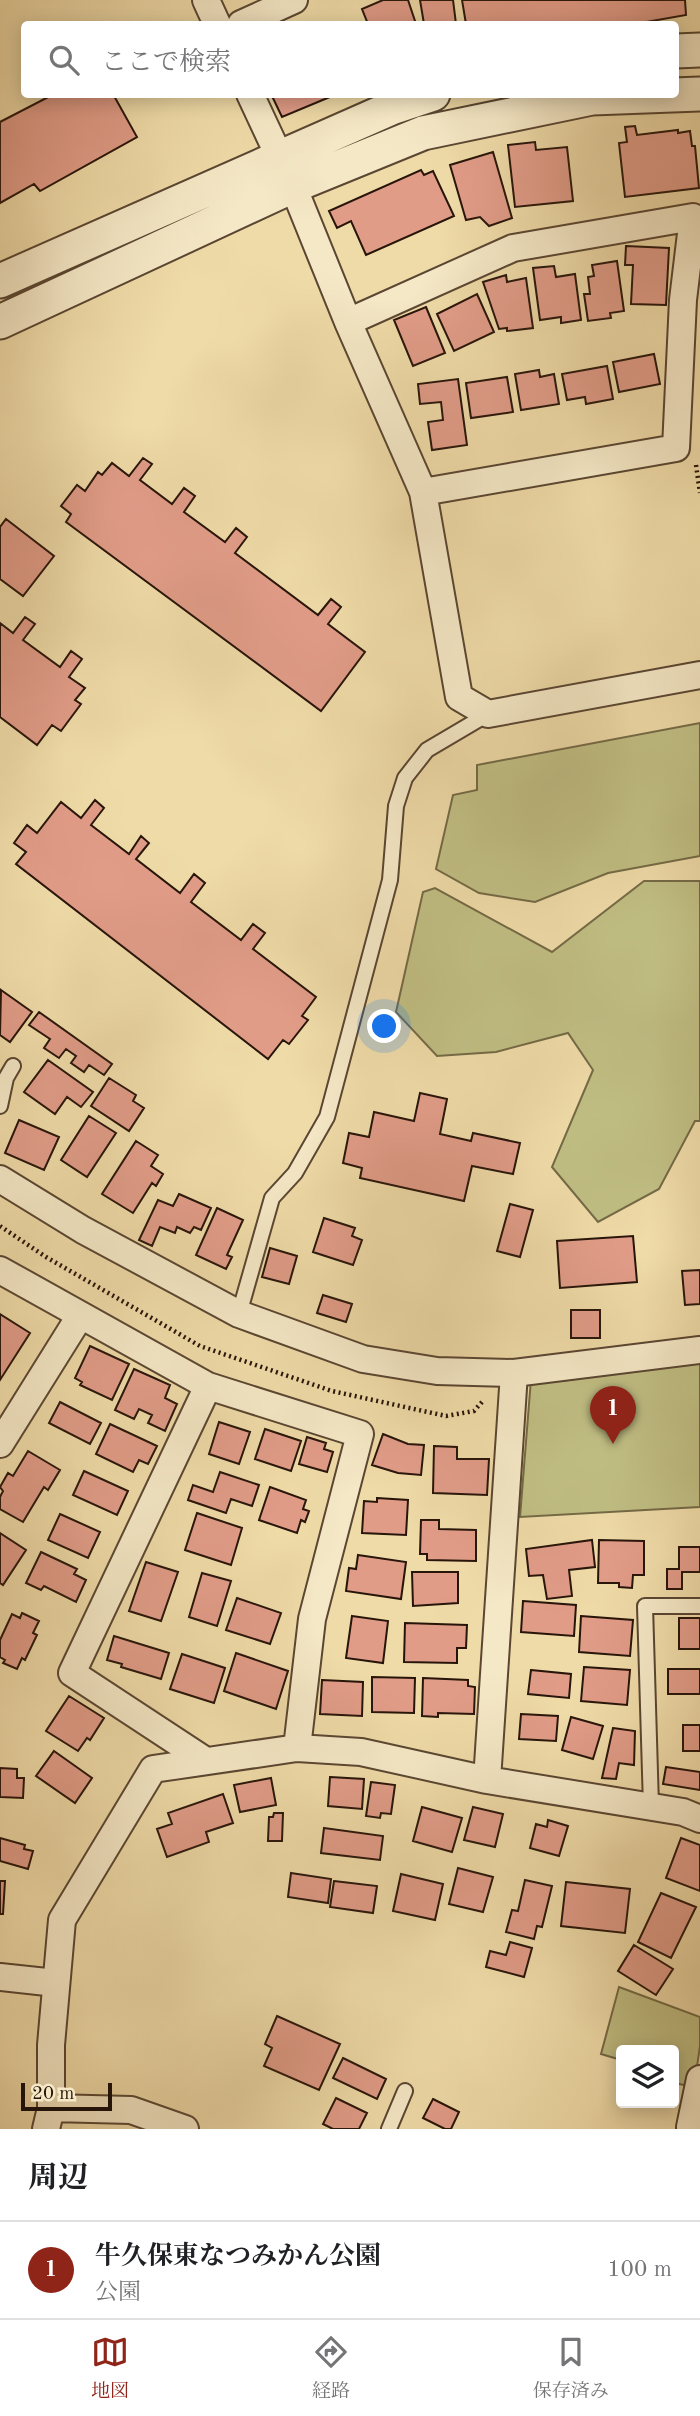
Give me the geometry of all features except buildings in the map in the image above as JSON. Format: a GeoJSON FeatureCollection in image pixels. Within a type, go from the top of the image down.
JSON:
{"type":"FeatureCollection","features":[{"type":"Feature","properties":{"kind":"street"},"geometry":{"type":"LineString","coordinates":[[206,0],[216,21]]}},
{"type":"Feature","properties":{"kind":"street"},"geometry":{"type":"LineString","coordinates":[[248,21],[294,0]]}},
{"type":"Feature","properties":{"kind":"street"},"geometry":{"type":"LineString","coordinates":[[679,51],[700,50]]}},
{"type":"Feature","properties":{"kind":"street"},"geometry":{"type":"LineString","coordinates":[[679,95],[700,94]]}},
{"type":"Feature","properties":{"kind":"street"},"geometry":{"type":"LineString","coordinates":[[252,98],[287,172],[348,322],[423,492],[460,697],[488,714],[700,675]]}},
{"type":"Feature","properties":{"kind":"street"},"geometry":{"type":"LineString","coordinates":[[0,322],[287,172],[394,107],[421,98]]}},
{"type":"Feature","properties":{"kind":"street"},"geometry":{"type":"LineString","coordinates":[[0,281],[287,172],[423,133],[592,98]]}},
{"type":"Feature","properties":{"kind":"street"},"geometry":{"type":"LineString","coordinates":[[348,322],[513,248],[692,217],[682,300],[676,448],[423,492]]}},
{"type":"Feature","properties":{"kind":"street"},"geometry":{"type":"LineString","coordinates":[[0,1180],[83,1230],[239,1314],[363,1359],[438,1371],[514,1373],[700,1350]]}},
{"type":"Feature","properties":{"kind":"street"},"geometry":{"type":"LineString","coordinates":[[0,1270],[208,1387],[360,1434],[312,1619],[297,1748]]}},
{"type":"Feature","properties":{"kind":"street"},"geometry":{"type":"LineString","coordinates":[[0,1444],[80,1317]]}},
{"type":"Feature","properties":{"kind":"street"},"geometry":{"type":"LineString","coordinates":[[487,1780],[514,1373]]}},
{"type":"Feature","properties":{"kind":"street"},"geometry":{"type":"LineString","coordinates":[[206,1761],[72,1673],[208,1387]]}},
{"type":"Feature","properties":{"kind":"street"},"geometry":{"type":"LineString","coordinates":[[184,2129],[131,2110],[49,2118],[51,2045],[62,1920],[153,1769],[297,1748],[361,1752],[487,1780],[683,1812],[700,1819]]}},
{"type":"Feature","properties":{"kind":"street"},"geometry":{"type":"LineString","coordinates":[[0,1977],[56,1983]]}},
{"type":"Feature","properties":{"kind":"street"},"geometry":{"type":"LineString","coordinates":[[686,2128],[700,2078]]}},
{"type":"Feature","properties":{"kind":"lane"},"geometry":{"type":"LineString","coordinates":[[239,1314],[272,1198],[295,1173],[327,1117],[390,880],[396,806],[405,778],[427,750],[488,714]]}},
{"type":"Feature","properties":{"kind":"lane"},"geometry":{"type":"LineString","coordinates":[[0,1106],[6,1079],[13,1066]]}},
{"type":"Feature","properties":{"kind":"lane"},"geometry":{"type":"LineString","coordinates":[[651,1806],[645,1606],[700,1606]]}},
{"type":"Feature","properties":{"kind":"lane"},"geometry":{"type":"LineString","coordinates":[[389,2129],[405,2091]]}},
{"type":"Feature","properties":{"kind":"shaded area"},"geometry":{"type":"Polygon","coordinates":[[[700,723],[700,856],[608,873],[535,902],[479,893],[436,869],[453,795],[477,790],[477,765],[700,723]]]}},
{"type":"Feature","properties":{"kind":"shaded area"},"geometry":{"type":"Polygon","coordinates":[[[644,881],[700,881],[700,1121],[695,1121],[659,1189],[598,1222],[552,1167],[593,1070],[568,1033],[496,1052],[437,1056],[396,1012],[423,892],[435,888],[552,952],[644,881]]]}},
{"type":"Feature","properties":{"kind":"shaded area"},"geometry":{"type":"Polygon","coordinates":[[[700,1363],[700,1507],[520,1517],[531,1379],[560,1381],[700,1363]]]}},
{"type":"Feature","properties":{"kind":"shaded area"},"geometry":{"type":"Polygon","coordinates":[[[619,1987],[700,2017],[700,2046],[694,2087],[679,2084],[679,2045],[616,2045],[616,2058],[601,2054],[619,1987]]]}},
{"type":"Feature","properties":{"kind":"place","name":"牛久保東なつみかん公園"},"geometry":{"type":"Point","coordinates":[613,1444]}}]}
